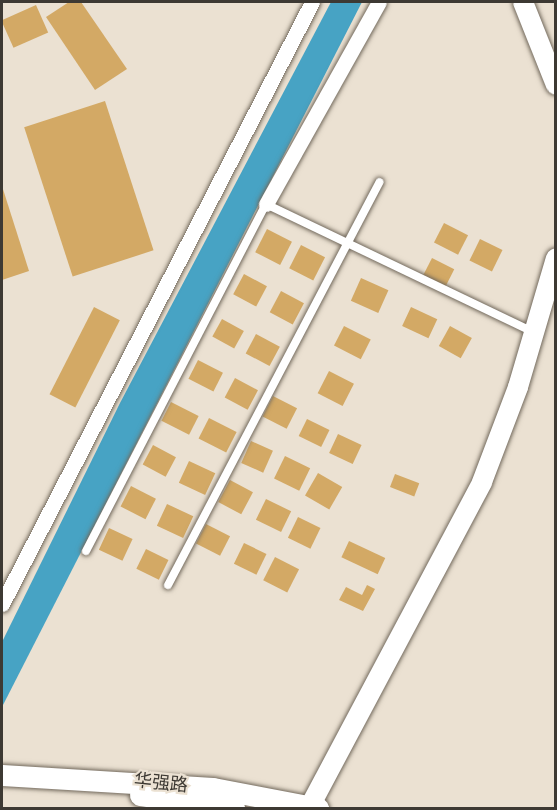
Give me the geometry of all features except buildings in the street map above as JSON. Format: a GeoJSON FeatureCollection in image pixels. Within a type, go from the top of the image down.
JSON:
{"type":"FeatureCollection","features":[{"type":"Feature","properties":{"kind":"main road","name":"华强路"},"geometry":{"type":"LineString","coordinates":[[2,775],[121,779],[312,808]]}},
{"type":"Feature","properties":{"kind":"main road","name":"华强路"},"geometry":{"type":"LineString","coordinates":[[2,788],[125,793],[234,808]]}},
{"type":"Feature","properties":{"kind":"street"},"geometry":{"type":"LineString","coordinates":[[2,604],[312,2]]}},
{"type":"Feature","properties":{"kind":"street"},"geometry":{"type":"LineString","coordinates":[[266,204],[378,2]]}},
{"type":"Feature","properties":{"kind":"street"},"geometry":{"type":"LineString","coordinates":[[523,2],[555,85]]}},
{"type":"Feature","properties":{"kind":"street"},"geometry":{"type":"LineString","coordinates":[[312,808],[482,482],[535,333],[555,258]]}},
{"type":"Feature","properties":{"kind":"lane"},"geometry":{"type":"LineString","coordinates":[[168,585],[380,182]]}},
{"type":"Feature","properties":{"kind":"lane"},"geometry":{"type":"LineString","coordinates":[[86,551],[266,204],[535,333]]}},
{"type":"Feature","properties":{"kind":"water"},"geometry":{"type":"Polygon","coordinates":[[[331,2],[362,2],[2,707],[2,642],[120,403],[331,2]]]}}]}
